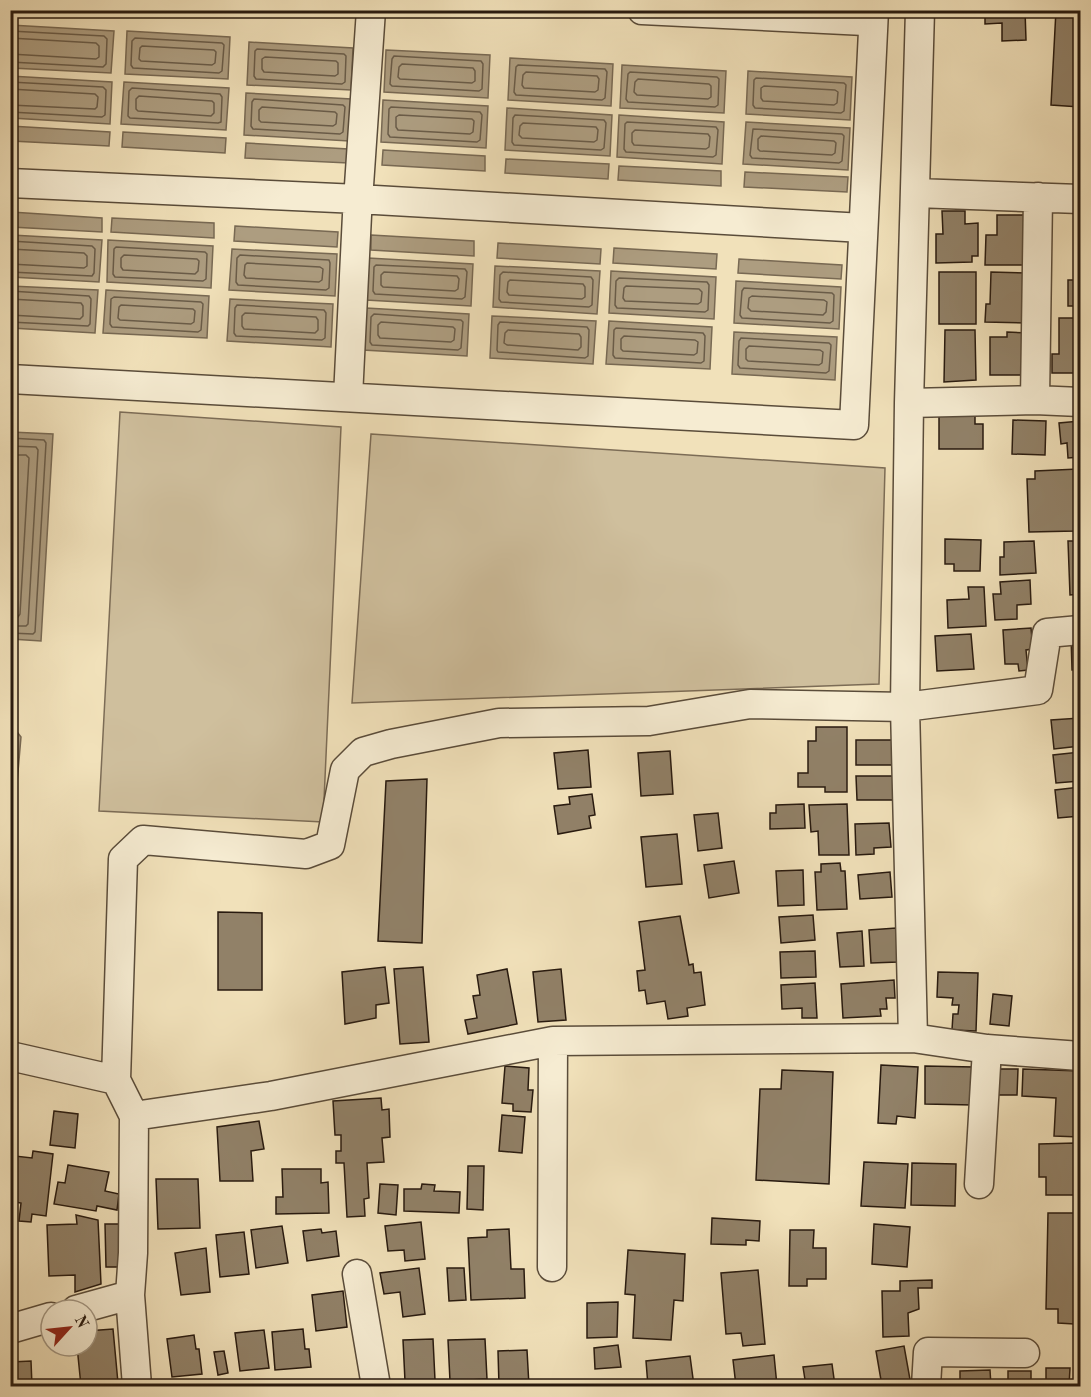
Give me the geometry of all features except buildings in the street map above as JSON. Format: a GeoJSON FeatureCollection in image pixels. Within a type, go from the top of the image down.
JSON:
{"type":"FeatureCollection","features":[{"type":"Feature","properties":{"kind":"street"},"geometry":{"type":"LineString","coordinates":[[348,398],[371,10]]}},
{"type":"Feature","properties":{"kind":"street"},"geometry":{"type":"LineString","coordinates":[[10,379],[854,425],[870,16],[642,10]]}},
{"type":"Feature","properties":{"kind":"street"},"geometry":{"type":"LineString","coordinates":[[913,1038],[905,707],[909,403],[920,10]]}},
{"type":"Feature","properties":{"kind":"street"},"geometry":{"type":"LineString","coordinates":[[10,183],[358,199],[863,228]]}},
{"type":"Feature","properties":{"kind":"street"},"geometry":{"type":"LineString","coordinates":[[916,193],[1080,199]]}},
{"type":"Feature","properties":{"kind":"street"},"geometry":{"type":"LineString","coordinates":[[1035,400],[1038,197]]}},
{"type":"Feature","properties":{"kind":"street"},"geometry":{"type":"LineString","coordinates":[[909,403],[1035,400],[1080,402]]}},
{"type":"Feature","properties":{"kind":"street"},"geometry":{"type":"LineString","coordinates":[[137,1386],[130,1295],[133,1253],[134,1116],[116,1080],[123,859],[143,840],[306,854],[330,844],[345,770],[363,752],[391,744],[500,723],[649,721],[750,704],[905,707],[1038,690],[1047,633],[1080,630]]}},
{"type":"Feature","properties":{"kind":"street"},"geometry":{"type":"LineString","coordinates":[[134,1116],[272,1096],[553,1041],[913,1038],[987,1049],[1080,1056]]}},
{"type":"Feature","properties":{"kind":"street"},"geometry":{"type":"LineString","coordinates":[[552,1267],[553,1041]]}},
{"type":"Feature","properties":{"kind":"street"},"geometry":{"type":"LineString","coordinates":[[979,1184],[987,1049]]}},
{"type":"Feature","properties":{"kind":"street"},"geometry":{"type":"LineString","coordinates":[[10,1056],[116,1080]]}},
{"type":"Feature","properties":{"kind":"street"},"geometry":{"type":"LineString","coordinates":[[357,1274],[376,1386]]}},
{"type":"Feature","properties":{"kind":"street"},"geometry":{"type":"LineString","coordinates":[[99,1304],[130,1295]]}},
{"type":"Feature","properties":{"kind":"street"},"geometry":{"type":"LineString","coordinates":[[10,1329],[39,1321]]}},
{"type":"Feature","properties":{"kind":"street"},"geometry":{"type":"LineString","coordinates":[[926,1386],[928,1352],[1024,1353]]}},
{"type":"Feature","properties":{"kind":"shaded area"},"geometry":{"type":"Polygon","coordinates":[[[120,412],[341,427],[323,822],[99,811],[120,412]]]}},
{"type":"Feature","properties":{"kind":"shaded area"},"geometry":{"type":"Polygon","coordinates":[[[371,434],[885,468],[879,684],[352,703],[371,434]]]}},
{"type":"Feature","properties":{"kind":"water"},"geometry":{"type":"Polygon","coordinates":[[[10,25],[114,31],[111,73],[11,68],[10,25]]]}},
{"type":"Feature","properties":{"kind":"water"},"geometry":{"type":"Polygon","coordinates":[[[127,31],[230,37],[228,79],[125,74],[127,31]]]}},
{"type":"Feature","properties":{"kind":"water"},"geometry":{"type":"Polygon","coordinates":[[[249,42],[353,48],[351,90],[247,85],[249,42]]]}},
{"type":"Feature","properties":{"kind":"water"},"geometry":{"type":"Polygon","coordinates":[[[386,50],[490,55],[488,98],[384,92],[386,50]]]}},
{"type":"Feature","properties":{"kind":"water"},"geometry":{"type":"Polygon","coordinates":[[[510,58],[613,64],[611,106],[508,100],[510,58]]]}},
{"type":"Feature","properties":{"kind":"water"},"geometry":{"type":"Polygon","coordinates":[[[622,65],[726,71],[724,113],[620,108],[622,65]]]}},
{"type":"Feature","properties":{"kind":"water"},"geometry":{"type":"Polygon","coordinates":[[[748,71],[852,77],[850,120],[746,114],[748,71]]]}},
{"type":"Feature","properties":{"kind":"water"},"geometry":{"type":"Polygon","coordinates":[[[10,76],[112,82],[110,124],[11,118],[10,76]]]}},
{"type":"Feature","properties":{"kind":"water"},"geometry":{"type":"Polygon","coordinates":[[[124,82],[229,88],[226,130],[121,124],[124,82]]]}},
{"type":"Feature","properties":{"kind":"water"},"geometry":{"type":"Polygon","coordinates":[[[246,93],[351,99],[349,141],[244,135],[246,93]]]}},
{"type":"Feature","properties":{"kind":"water"},"geometry":{"type":"Polygon","coordinates":[[[383,100],[488,106],[486,148],[381,142],[383,100]]]}},
{"type":"Feature","properties":{"kind":"water"},"geometry":{"type":"Polygon","coordinates":[[[507,108],[612,115],[610,156],[505,150],[507,108]]]}},
{"type":"Feature","properties":{"kind":"water"},"geometry":{"type":"Polygon","coordinates":[[[619,115],[724,122],[722,164],[617,157],[619,115]]]}},
{"type":"Feature","properties":{"kind":"water"},"geometry":{"type":"Polygon","coordinates":[[[746,122],[850,128],[848,170],[743,164],[746,122]]]}},
{"type":"Feature","properties":{"kind":"water"},"geometry":{"type":"Polygon","coordinates":[[[10,126],[110,132],[109,146],[11,141],[10,126]]]}},
{"type":"Feature","properties":{"kind":"water"},"geometry":{"type":"Polygon","coordinates":[[[123,132],[226,138],[225,153],[122,147],[123,132]]]}},
{"type":"Feature","properties":{"kind":"water"},"geometry":{"type":"Polygon","coordinates":[[[246,143],[348,149],[348,163],[245,158],[246,143]]]}},
{"type":"Feature","properties":{"kind":"water"},"geometry":{"type":"Polygon","coordinates":[[[383,150],[485,156],[485,171],[382,165],[383,150]]]}},
{"type":"Feature","properties":{"kind":"water"},"geometry":{"type":"Polygon","coordinates":[[[506,159],[609,164],[608,179],[505,173],[506,159]]]}},
{"type":"Feature","properties":{"kind":"water"},"geometry":{"type":"Polygon","coordinates":[[[619,166],[721,171],[721,186],[618,180],[619,166]]]}},
{"type":"Feature","properties":{"kind":"water"},"geometry":{"type":"Polygon","coordinates":[[[745,172],[848,177],[847,192],[744,187],[745,172]]]}},
{"type":"Feature","properties":{"kind":"water"},"geometry":{"type":"Polygon","coordinates":[[[11,212],[102,218],[102,232],[11,227],[11,212]]]}},
{"type":"Feature","properties":{"kind":"water"},"geometry":{"type":"Polygon","coordinates":[[[112,218],[214,223],[214,238],[111,232],[112,218]]]}},
{"type":"Feature","properties":{"kind":"water"},"geometry":{"type":"Polygon","coordinates":[[[235,226],[338,232],[337,247],[234,241],[235,226]]]}},
{"type":"Feature","properties":{"kind":"water"},"geometry":{"type":"Polygon","coordinates":[[[11,235],[102,240],[99,282],[11,277],[11,235]]]}},
{"type":"Feature","properties":{"kind":"water"},"geometry":{"type":"Polygon","coordinates":[[[371,235],[474,241],[474,256],[371,250],[371,235]]]}},
{"type":"Feature","properties":{"kind":"water"},"geometry":{"type":"Polygon","coordinates":[[[108,240],[213,246],[211,288],[107,282],[108,240]]]}},
{"type":"Feature","properties":{"kind":"water"},"geometry":{"type":"Polygon","coordinates":[[[498,243],[601,249],[600,264],[497,258],[498,243]]]}},
{"type":"Feature","properties":{"kind":"water"},"geometry":{"type":"Polygon","coordinates":[[[614,248],[717,254],[716,269],[613,263],[614,248]]]}},
{"type":"Feature","properties":{"kind":"water"},"geometry":{"type":"Polygon","coordinates":[[[232,249],[337,254],[335,296],[229,290],[232,249]]]}},
{"type":"Feature","properties":{"kind":"water"},"geometry":{"type":"Polygon","coordinates":[[[368,258],[473,264],[471,306],[366,300],[368,258]]]}},
{"type":"Feature","properties":{"kind":"water"},"geometry":{"type":"Polygon","coordinates":[[[739,259],[842,265],[841,279],[738,273],[739,259]]]}},
{"type":"Feature","properties":{"kind":"water"},"geometry":{"type":"Polygon","coordinates":[[[495,266],[600,271],[597,314],[493,307],[495,266]]]}},
{"type":"Feature","properties":{"kind":"water"},"geometry":{"type":"Polygon","coordinates":[[[611,271],[716,277],[714,319],[609,313],[611,271]]]}},
{"type":"Feature","properties":{"kind":"water"},"geometry":{"type":"Polygon","coordinates":[[[736,281],[841,287],[839,329],[734,323],[736,281]]]}},
{"type":"Feature","properties":{"kind":"water"},"geometry":{"type":"Polygon","coordinates":[[[10,286],[98,290],[95,333],[11,328],[10,286]]]}},
{"type":"Feature","properties":{"kind":"water"},"geometry":{"type":"Polygon","coordinates":[[[106,290],[209,296],[207,338],[103,333],[106,290]]]}},
{"type":"Feature","properties":{"kind":"water"},"geometry":{"type":"Polygon","coordinates":[[[230,299],[333,304],[331,347],[227,341],[230,299]]]}},
{"type":"Feature","properties":{"kind":"water"},"geometry":{"type":"Polygon","coordinates":[[[366,308],[469,314],[467,356],[363,350],[366,308]]]}},
{"type":"Feature","properties":{"kind":"water"},"geometry":{"type":"Polygon","coordinates":[[[492,316],[596,321],[593,364],[490,358],[492,316]]]}},
{"type":"Feature","properties":{"kind":"water"},"geometry":{"type":"Polygon","coordinates":[[[609,321],[712,327],[710,369],[606,364],[609,321]]]}},
{"type":"Feature","properties":{"kind":"water"},"geometry":{"type":"Polygon","coordinates":[[[734,332],[837,337],[835,380],[732,374],[734,332]]]}},
{"type":"Feature","properties":{"kind":"water"},"geometry":{"type":"Polygon","coordinates":[[[11,432],[53,434],[41,641],[11,639],[11,432]]]}},
{"type":"Feature","properties":{"kind":"water"},"geometry":{"type":"Polygon","coordinates":[[[11,724],[21,737],[17,783],[11,788],[11,724]]]}},
{"type":"Feature","properties":{"kind":"water"},"geometry":{"type":"Polygon","coordinates":[[[11,823],[16,830],[10,877],[11,823]]]}}]}
